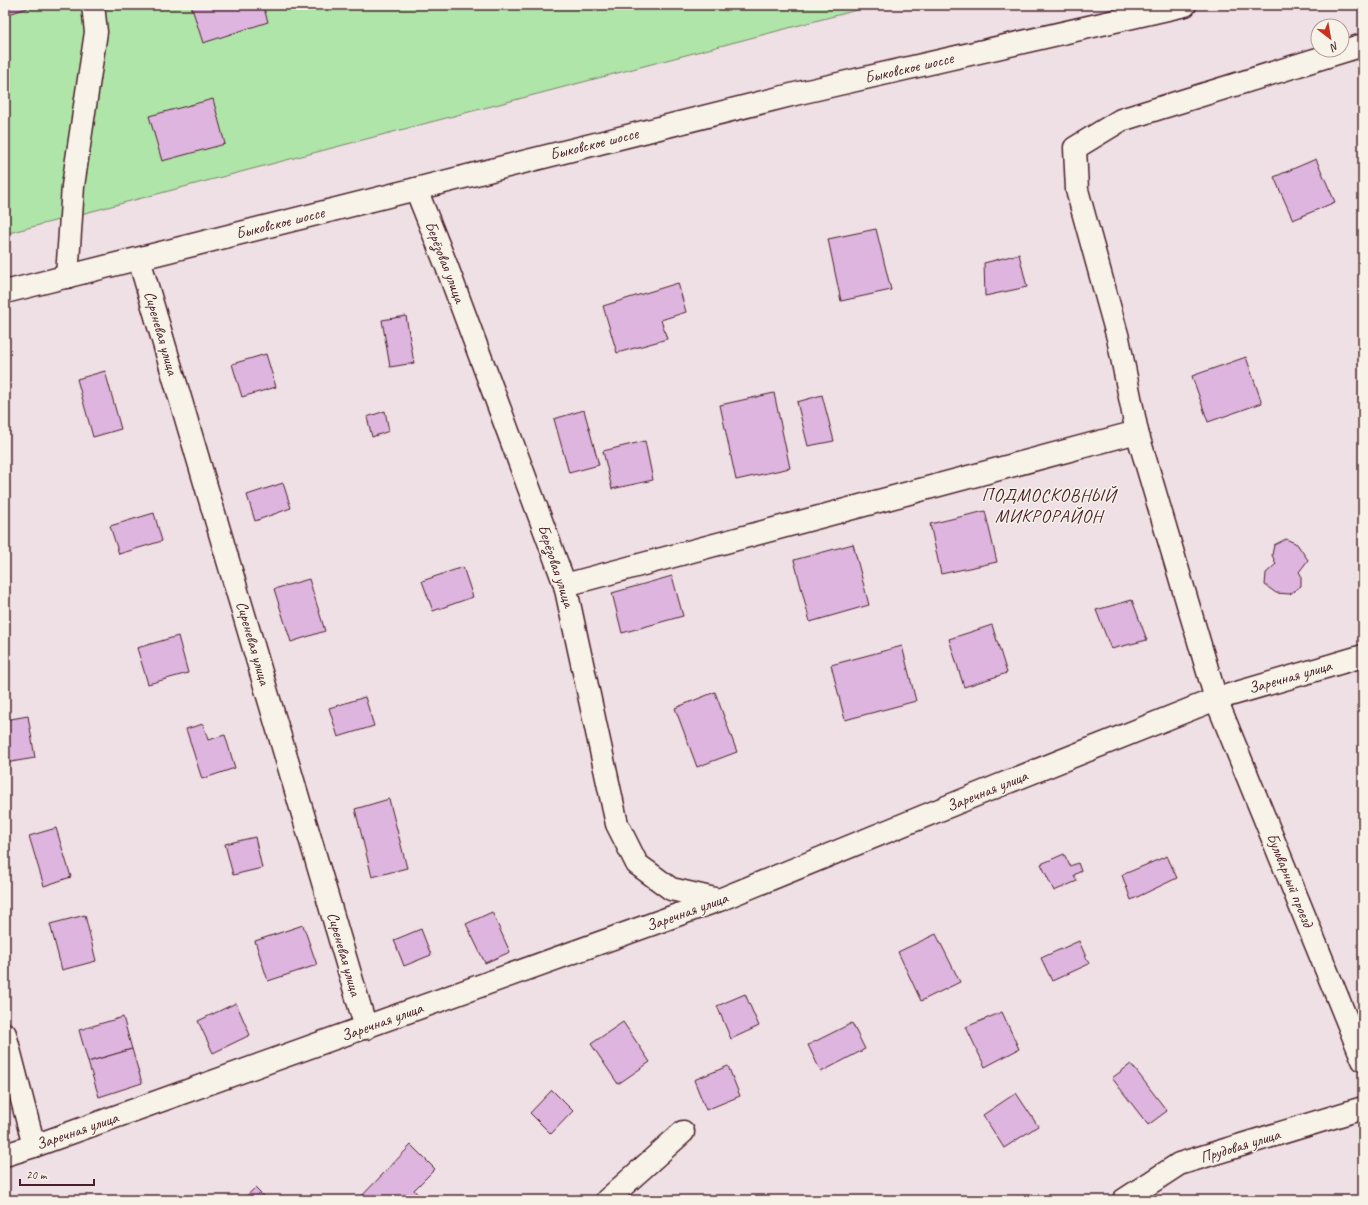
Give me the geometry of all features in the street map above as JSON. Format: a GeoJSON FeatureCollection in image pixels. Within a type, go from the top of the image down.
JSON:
{"type":"FeatureCollection","features":[{"type":"Feature","properties":{"kind":"street"},"geometry":{"type":"LineString","coordinates":[[67,277],[73,186],[96,32],[93,5]]}},
{"type":"Feature","properties":{"kind":"street","name":"Быковское шоссе"},"geometry":{"type":"LineString","coordinates":[[5,292],[799,93],[1185,5]]}},
{"type":"Feature","properties":{"kind":"street","name":"Бульварный проезд"},"geometry":{"type":"LineString","coordinates":[[1363,45],[1121,120],[1075,148],[1077,190],[1118,338],[1137,432],[1216,699],[1363,1060]]}},
{"type":"Feature","properties":{"kind":"street","name":"Берёзовая улица"},"geometry":{"type":"LineString","coordinates":[[416,189],[453,282],[565,585],[617,824],[637,864],[671,889],[719,900]]}},
{"type":"Feature","properties":{"kind":"street","name":"Сиреневая улица"},"geometry":{"type":"LineString","coordinates":[[139,259],[366,1028]]}},
{"type":"Feature","properties":{"kind":"street"},"geometry":{"type":"LineString","coordinates":[[565,585],[1137,432]]}},
{"type":"Feature","properties":{"kind":"street","name":"Заречная улица"},"geometry":{"type":"LineString","coordinates":[[5,1155],[366,1028],[719,900],[1216,699],[1363,656]]}},
{"type":"Feature","properties":{"kind":"street"},"geometry":{"type":"LineString","coordinates":[[5,1034],[34,1146]]}},
{"type":"Feature","properties":{"kind":"street","name":"Прудовая улица"},"geometry":{"type":"LineString","coordinates":[[1124,1200],[1179,1164],[1363,1108]]}},
{"type":"Feature","properties":{"kind":"street"},"geometry":{"type":"LineString","coordinates":[[607,1200],[683,1132]]}},
{"type":"Feature","properties":{"kind":"green space"},"geometry":{"type":"Polygon","coordinates":[[[5,5],[876,5],[5,234],[5,5]]]}},
{"type":"Feature","properties":{"kind":"building"},"geometry":{"type":"Polygon","coordinates":[[[6,5],[36,5],[9,14],[6,5]]]}},
{"type":"Feature","properties":{"kind":"building"},"geometry":{"type":"Polygon","coordinates":[[[191,5],[263,5],[268,22],[203,43],[191,5]]]}},
{"type":"Feature","properties":{"kind":"building"},"geometry":{"type":"Polygon","coordinates":[[[213,99],[225,144],[162,161],[149,116],[213,99]]]}},
{"type":"Feature","properties":{"kind":"building"},"geometry":{"type":"Polygon","coordinates":[[[1316,159],[1335,202],[1293,220],[1274,177],[1316,159]]]}},
{"type":"Feature","properties":{"kind":"building"},"geometry":{"type":"Polygon","coordinates":[[[876,229],[891,290],[841,301],[828,239],[876,229]]]}},
{"type":"Feature","properties":{"kind":"building"},"geometry":{"type":"Polygon","coordinates":[[[1019,254],[1027,287],[985,296],[984,263],[1019,254]]]}},
{"type":"Feature","properties":{"kind":"building"},"geometry":{"type":"Polygon","coordinates":[[[678,283],[686,312],[661,320],[667,339],[617,353],[603,306],[678,283]]]}},
{"type":"Feature","properties":{"kind":"building"},"geometry":{"type":"Polygon","coordinates":[[[406,316],[414,363],[390,367],[382,320],[406,316]]]}},
{"type":"Feature","properties":{"kind":"building"},"geometry":{"type":"Polygon","coordinates":[[[266,354],[276,387],[242,397],[232,364],[266,354]]]}},
{"type":"Feature","properties":{"kind":"building"},"geometry":{"type":"Polygon","coordinates":[[[1246,357],[1262,403],[1208,422],[1192,376],[1246,357]]]}},
{"type":"Feature","properties":{"kind":"building"},"geometry":{"type":"Polygon","coordinates":[[[105,371],[121,429],[93,437],[77,379],[105,371]]]}},
{"type":"Feature","properties":{"kind":"building"},"geometry":{"type":"Polygon","coordinates":[[[774,393],[790,468],[736,480],[720,405],[774,393]]]}},
{"type":"Feature","properties":{"kind":"building"},"geometry":{"type":"Polygon","coordinates":[[[822,395],[834,441],[808,446],[797,402],[822,395]]]}},
{"type":"Feature","properties":{"kind":"building"},"geometry":{"type":"Polygon","coordinates":[[[584,410],[599,465],[569,473],[554,419],[584,410]]]}},
{"type":"Feature","properties":{"kind":"building"},"geometry":{"type":"Polygon","coordinates":[[[385,411],[389,431],[372,437],[367,417],[385,411]]]}},
{"type":"Feature","properties":{"kind":"building"},"geometry":{"type":"Polygon","coordinates":[[[645,441],[653,480],[612,489],[603,451],[645,441]]]}},
{"type":"Feature","properties":{"kind":"building"},"geometry":{"type":"Polygon","coordinates":[[[283,483],[291,508],[255,521],[247,495],[283,483]]]}},
{"type":"Feature","properties":{"kind":"building"},"geometry":{"type":"Polygon","coordinates":[[[985,511],[997,562],[941,574],[930,524],[985,511]]]}},
{"type":"Feature","properties":{"kind":"building"},"geometry":{"type":"Polygon","coordinates":[[[154,513],[162,541],[119,554],[110,526],[154,513]]]}},
{"type":"Feature","properties":{"kind":"building"},"geometry":{"type":"Polygon","coordinates":[[[1286,539],[1297,544],[1308,560],[1299,572],[1301,575],[1301,586],[1290,594],[1276,593],[1265,585],[1266,573],[1276,564],[1272,555],[1274,545],[1286,539]]]}},
{"type":"Feature","properties":{"kind":"building"},"geometry":{"type":"Polygon","coordinates":[[[853,544],[869,605],[810,622],[794,560],[853,544]]]}},
{"type":"Feature","properties":{"kind":"building"},"geometry":{"type":"Polygon","coordinates":[[[463,567],[473,597],[433,611],[422,581],[463,567]]]}},
{"type":"Feature","properties":{"kind":"building"},"geometry":{"type":"Polygon","coordinates":[[[672,576],[683,616],[622,633],[612,593],[672,576]]]}},
{"type":"Feature","properties":{"kind":"building"},"geometry":{"type":"Polygon","coordinates":[[[309,579],[325,631],[291,642],[274,589],[309,579]]]}},
{"type":"Feature","properties":{"kind":"building"},"geometry":{"type":"Polygon","coordinates":[[[1132,600],[1147,640],[1111,649],[1096,610],[1132,600]]]}},
{"type":"Feature","properties":{"kind":"building"},"geometry":{"type":"Polygon","coordinates":[[[992,625],[1007,673],[964,687],[949,639],[992,625]]]}},
{"type":"Feature","properties":{"kind":"building"},"geometry":{"type":"Polygon","coordinates":[[[178,636],[188,673],[148,684],[137,648],[178,636]]]}},
{"type":"Feature","properties":{"kind":"building"},"geometry":{"type":"Polygon","coordinates":[[[902,646],[916,701],[845,720],[831,665],[902,646]]]}},
{"type":"Feature","properties":{"kind":"building"},"geometry":{"type":"Polygon","coordinates":[[[715,692],[737,752],[697,767],[675,708],[715,692]]]}},
{"type":"Feature","properties":{"kind":"building"},"geometry":{"type":"Polygon","coordinates":[[[365,697],[374,726],[338,737],[329,708],[365,697]]]}},
{"type":"Feature","properties":{"kind":"building"},"geometry":{"type":"Polygon","coordinates":[[[28,716],[35,758],[5,763],[5,720],[28,716]]]}},
{"type":"Feature","properties":{"kind":"building"},"geometry":{"type":"Polygon","coordinates":[[[203,724],[208,740],[225,735],[235,768],[202,779],[186,729],[203,724]]]}},
{"type":"Feature","properties":{"kind":"building"},"geometry":{"type":"Polygon","coordinates":[[[389,799],[407,868],[372,877],[355,809],[389,799]]]}},
{"type":"Feature","properties":{"kind":"building"},"geometry":{"type":"Polygon","coordinates":[[[56,828],[71,877],[44,886],[29,836],[56,828]]]}},
{"type":"Feature","properties":{"kind":"building"},"geometry":{"type":"Polygon","coordinates":[[[255,837],[262,868],[233,875],[225,844],[255,837]]]}},
{"type":"Feature","properties":{"kind":"building"},"geometry":{"type":"Polygon","coordinates":[[[1064,854],[1070,866],[1078,863],[1081,871],[1074,875],[1077,881],[1054,891],[1041,864],[1064,854]]]}},
{"type":"Feature","properties":{"kind":"building"},"geometry":{"type":"Polygon","coordinates":[[[1167,856],[1177,878],[1131,900],[1122,875],[1167,856]]]}},
{"type":"Feature","properties":{"kind":"building"},"geometry":{"type":"Polygon","coordinates":[[[492,912],[510,952],[485,963],[466,924],[492,912]]]}},
{"type":"Feature","properties":{"kind":"building"},"geometry":{"type":"Polygon","coordinates":[[[85,915],[96,961],[62,970],[50,924],[85,915]]]}},
{"type":"Feature","properties":{"kind":"building"},"geometry":{"type":"Polygon","coordinates":[[[303,925],[317,965],[268,981],[255,941],[303,925]]]}},
{"type":"Feature","properties":{"kind":"building"},"geometry":{"type":"Polygon","coordinates":[[[421,929],[431,955],[404,966],[394,940],[421,929]]]}},
{"type":"Feature","properties":{"kind":"building"},"geometry":{"type":"Polygon","coordinates":[[[936,934],[960,982],[921,1001],[898,952],[936,934]]]}},
{"type":"Feature","properties":{"kind":"building"},"geometry":{"type":"Polygon","coordinates":[[[1079,941],[1089,964],[1052,981],[1041,958],[1079,941]]]}},
{"type":"Feature","properties":{"kind":"building"},"geometry":{"type":"Polygon","coordinates":[[[745,994],[759,1026],[731,1039],[717,1006],[745,994]]]}},
{"type":"Feature","properties":{"kind":"building"},"geometry":{"type":"Polygon","coordinates":[[[236,1003],[250,1035],[213,1053],[198,1021],[236,1003]]]}},
{"type":"Feature","properties":{"kind":"building"},"geometry":{"type":"Polygon","coordinates":[[[1002,1012],[1019,1049],[985,1067],[966,1027],[1002,1012]]]}},
{"type":"Feature","properties":{"kind":"building"},"geometry":{"type":"Polygon","coordinates":[[[123,1017],[132,1049],[88,1062],[79,1030],[123,1017]]]}},
{"type":"Feature","properties":{"kind":"building"},"geometry":{"type":"Polygon","coordinates":[[[623,1022],[650,1062],[618,1084],[591,1044],[623,1022]]]}},
{"type":"Feature","properties":{"kind":"building"},"geometry":{"type":"Polygon","coordinates":[[[852,1023],[865,1049],[821,1072],[808,1045],[852,1023]]]}},
{"type":"Feature","properties":{"kind":"building"},"geometry":{"type":"Polygon","coordinates":[[[132,1049],[142,1083],[99,1097],[88,1062],[132,1049]]]}},
{"type":"Feature","properties":{"kind":"building"},"geometry":{"type":"Polygon","coordinates":[[[1131,1064],[1167,1111],[1148,1125],[1112,1078],[1131,1064]]]}},
{"type":"Feature","properties":{"kind":"building"},"geometry":{"type":"Polygon","coordinates":[[[728,1066],[740,1096],[706,1110],[694,1080],[728,1066]]]}},
{"type":"Feature","properties":{"kind":"building"},"geometry":{"type":"Polygon","coordinates":[[[552,1090],[573,1111],[551,1134],[530,1113],[552,1090]]]}},
{"type":"Feature","properties":{"kind":"building"},"geometry":{"type":"Polygon","coordinates":[[[1016,1093],[1038,1126],[1004,1148],[983,1115],[1016,1093]]]}},
{"type":"Feature","properties":{"kind":"building"},"geometry":{"type":"Polygon","coordinates":[[[411,1145],[435,1169],[414,1190],[420,1197],[417,1200],[358,1200],[411,1145]]]}},
{"type":"Feature","properties":{"kind":"building"},"geometry":{"type":"Polygon","coordinates":[[[255,1188],[267,1200],[242,1200],[255,1188]]]}},
{"type":"Feature","properties":{"kind":"district","name":"ПОДМОСКОВНЫЙ МИКРОРАЙОН"},"geometry":{"type":"Point","coordinates":[1049,505]}}]}
